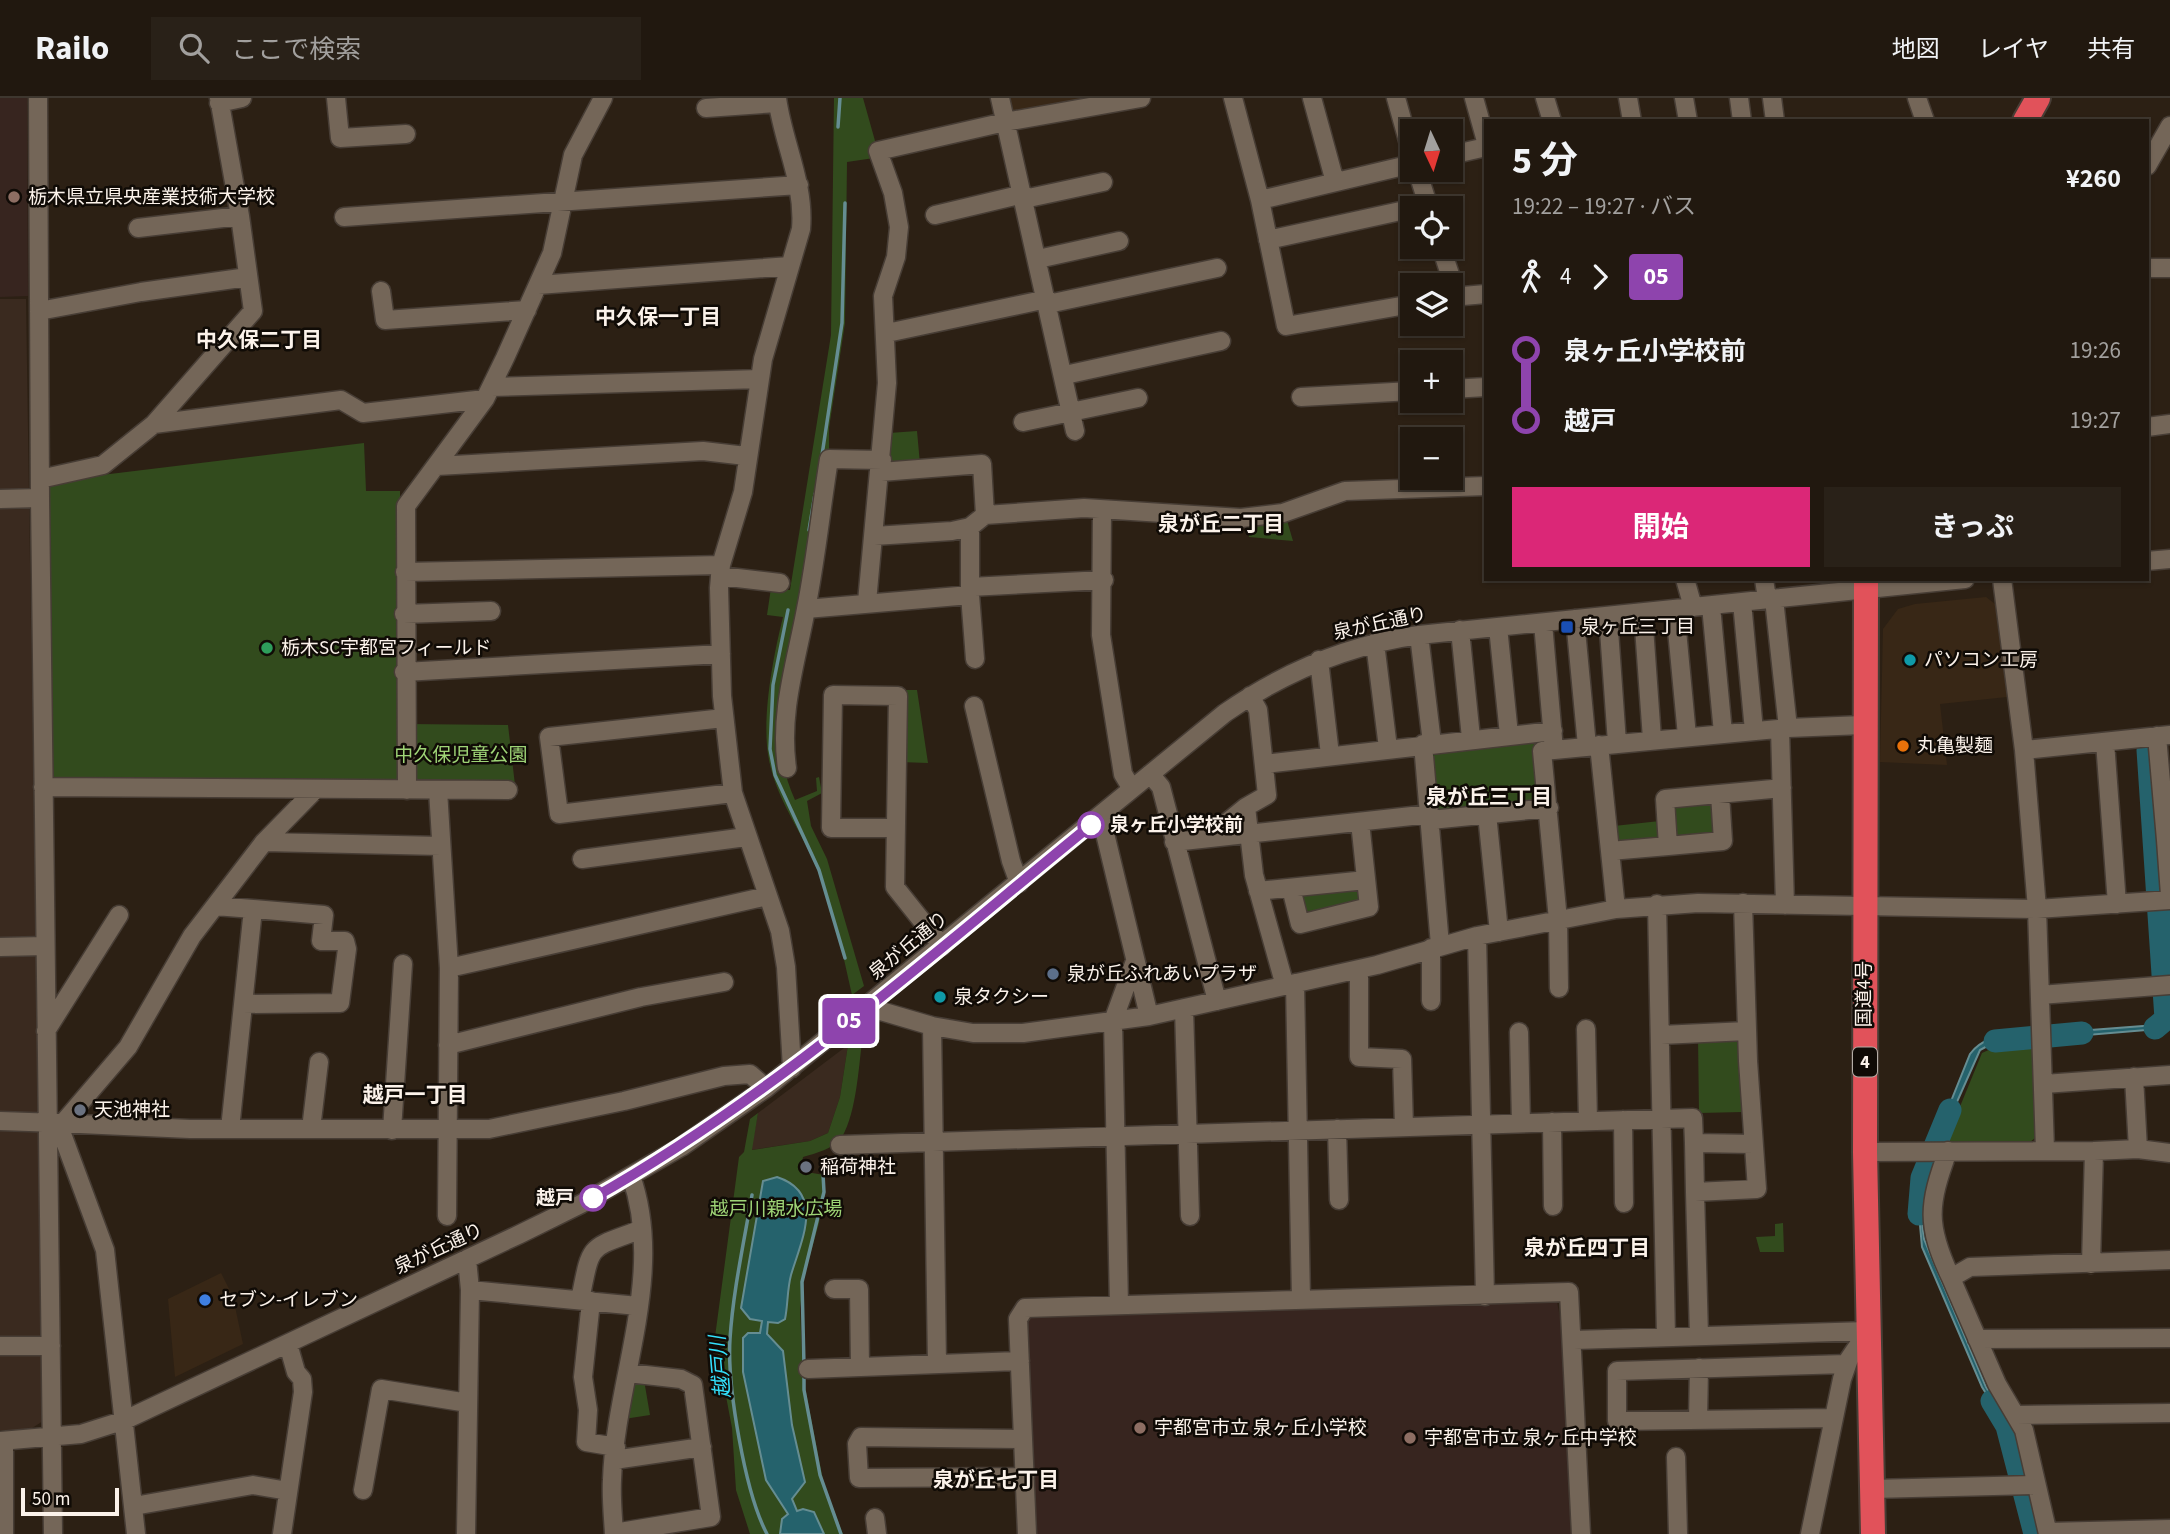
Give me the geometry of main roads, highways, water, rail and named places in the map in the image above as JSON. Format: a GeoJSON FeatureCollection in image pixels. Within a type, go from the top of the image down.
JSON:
{"type":"FeatureCollection","features":[{"type":"Feature","properties":{"kind":"highway"},"geometry":{"type":"LineString","coordinates":[[2026,119],[2038,98]]}},
{"type":"Feature","properties":{"kind":"highway","name":"国道4号"},"geometry":{"type":"LineString","coordinates":[[1865,584],[1865,1152],[1873,1534]]}},
{"type":"Feature","properties":{"kind":"water"},"geometry":{"type":"Polygon","coordinates":[[[2144,750],[2147,750],[2157,882],[2154,883],[2144,750]]]}},
{"type":"Feature","properties":{"kind":"water"},"geometry":{"type":"Polygon","coordinates":[[[2162,1004],[2167,1004],[2166,1022],[2158,1029],[2052,1038],[2052,1033],[2156,1025],[2162,1020],[2162,1004]]]}},
{"type":"Feature","properties":{"kind":"water"},"geometry":{"type":"Polygon","coordinates":[[[2026,1035],[2026,1039],[1991,1044],[1980,1050],[1941,1138],[1937,1136],[1970,1054],[1988,1040],[2026,1035]]]}},
{"type":"Feature","properties":{"kind":"water"},"geometry":{"type":"Polygon","coordinates":[[[1927,1168],[1930,1170],[1922,1213],[1924,1239],[1986,1387],[2011,1428],[2022,1472],[2019,1473],[2008,1429],[1982,1387],[1922,1247],[1918,1203],[1927,1168]]]}},
{"type":"Feature","properties":{"kind":"water"},"geometry":{"type":"Polygon","coordinates":[[[777,1177],[792,1184],[801,1194],[806,1206],[806,1219],[790,1281],[785,1319],[778,1323],[768,1322],[767,1334],[783,1351],[792,1425],[805,1482],[792,1499],[797,1511],[803,1509],[814,1512],[824,1534],[780,1534],[782,1519],[788,1514],[766,1480],[743,1372],[743,1338],[748,1333],[760,1333],[762,1321],[750,1319],[741,1308],[763,1181],[777,1177]]]}},
{"type":"Feature","properties":{"kind":"waterway"},"geometry":{"type":"LineString","coordinates":[[838,127],[840,98]]}},
{"type":"Feature","properties":{"kind":"waterway","name":"越戸川"},"geometry":{"type":"LineString","coordinates":[[822,455],[842,323],[845,203]]}},
{"type":"Feature","properties":{"kind":"waterway","name":"越戸川"},"geometry":{"type":"LineString","coordinates":[[809,530],[815,494]]}},
{"type":"Feature","properties":{"kind":"waterway","name":"越戸川"},"geometry":{"type":"LineString","coordinates":[[788,610],[773,685],[770,749],[775,775],[819,870],[845,958]]}},
{"type":"Feature","properties":{"kind":"waterway"},"geometry":{"type":"LineString","coordinates":[[2148,750],[2166,1019],[2155,1028]]}},
{"type":"Feature","properties":{"kind":"waterway"},"geometry":{"type":"LineString","coordinates":[[1995,1041],[2082,1033]]}},
{"type":"Feature","properties":{"kind":"waterway"},"geometry":{"type":"LineString","coordinates":[[1919,1214],[1922,1178],[1950,1110]]}},
{"type":"Feature","properties":{"kind":"waterway"},"geometry":{"type":"LineString","coordinates":[[804,1366],[802,1282],[824,1192],[823,1174]]}},
{"type":"Feature","properties":{"kind":"waterway","name":"越戸川"},"geometry":{"type":"LineString","coordinates":[[752,1195],[734,1303],[730,1339],[731,1384],[745,1467],[767,1534]]}},
{"type":"Feature","properties":{"kind":"waterway"},"geometry":{"type":"LineString","coordinates":[[804,1374],[804,1390],[820,1475],[841,1534]]}},
{"type":"Feature","properties":{"kind":"waterway"},"geometry":{"type":"LineString","coordinates":[[1992,1401],[2007,1426],[2035,1534]]}},
{"type":"Feature","properties":{"kind":"place","name":"栃木県立県央産業技術大学校"},"geometry":{"type":"Point","coordinates":[14,197]}},
{"type":"Feature","properties":{"kind":"place","name":"泉ヶ丘三丁目"},"geometry":{"type":"Point","coordinates":[1567,627]}},
{"type":"Feature","properties":{"kind":"place","name":"栃木SC宇都宮フィールド"},"geometry":{"type":"Point","coordinates":[267,648]}},
{"type":"Feature","properties":{"kind":"place","name":"パソコン工房"},"geometry":{"type":"Point","coordinates":[1910,660]}},
{"type":"Feature","properties":{"kind":"place","name":"丸亀製麺"},"geometry":{"type":"Point","coordinates":[1903,746]}},
{"type":"Feature","properties":{"kind":"place","name":"泉ヶ丘小学校前"},"geometry":{"type":"Point","coordinates":[1091,825]}},
{"type":"Feature","properties":{"kind":"place","name":"泉が丘ふれあいプラザ"},"geometry":{"type":"Point","coordinates":[1053,974]}},
{"type":"Feature","properties":{"kind":"place","name":"泉タクシー"},"geometry":{"type":"Point","coordinates":[940,997]}},
{"type":"Feature","properties":{"kind":"place","name":"天池神社"},"geometry":{"type":"Point","coordinates":[80,1110]}},
{"type":"Feature","properties":{"kind":"place","name":"稲荷神社"},"geometry":{"type":"Point","coordinates":[806,1167]}},
{"type":"Feature","properties":{"kind":"place","name":"越戸"},"geometry":{"type":"Point","coordinates":[593,1198]}},
{"type":"Feature","properties":{"kind":"place","name":"セブン-イレブン"},"geometry":{"type":"Point","coordinates":[205,1300]}},
{"type":"Feature","properties":{"kind":"place","name":"宇都宮市立 泉ヶ丘小学校"},"geometry":{"type":"Point","coordinates":[1140,1428]}},
{"type":"Feature","properties":{"kind":"place","name":"宇都宮市立 泉ヶ丘中学校"},"geometry":{"type":"Point","coordinates":[1410,1438]}},
{"type":"Feature","properties":{"kind":"district","name":"中久保一丁目"},"geometry":{"type":"Point","coordinates":[658,317]}},
{"type":"Feature","properties":{"kind":"district","name":"中久保二丁目"},"geometry":{"type":"Point","coordinates":[259,340]}},
{"type":"Feature","properties":{"kind":"district","name":"泉が丘二丁目"},"geometry":{"type":"Point","coordinates":[1221,524]}},
{"type":"Feature","properties":{"kind":"district","name":"泉が丘三丁目"},"geometry":{"type":"Point","coordinates":[1489,797]}},
{"type":"Feature","properties":{"kind":"district","name":"越戸一丁目"},"geometry":{"type":"Point","coordinates":[415,1095]}},
{"type":"Feature","properties":{"kind":"district","name":"泉が丘四丁目"},"geometry":{"type":"Point","coordinates":[1587,1248]}},
{"type":"Feature","properties":{"kind":"district","name":"泉が丘七丁目"},"geometry":{"type":"Point","coordinates":[996,1480]}},
{"type":"Feature","properties":{"kind":"park label","name":"中久保児童公園"},"geometry":{"type":"Point","coordinates":[461,755]}},
{"type":"Feature","properties":{"kind":"park label","name":"越戸川親水広場"},"geometry":{"type":"Point","coordinates":[776,1209]}}]}
